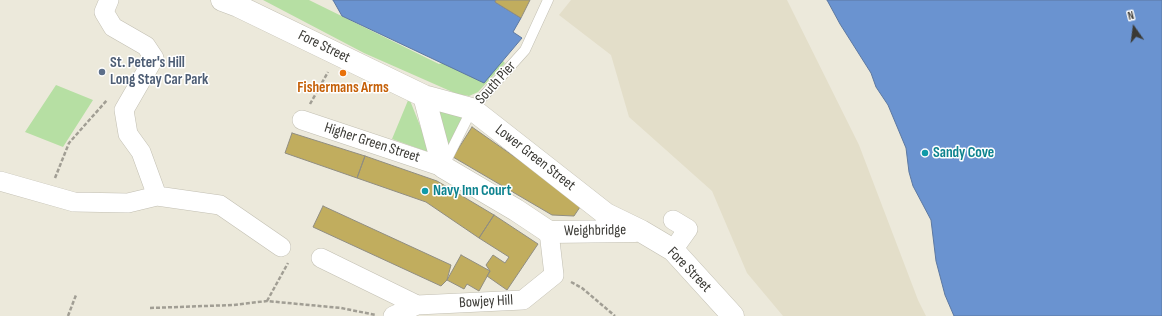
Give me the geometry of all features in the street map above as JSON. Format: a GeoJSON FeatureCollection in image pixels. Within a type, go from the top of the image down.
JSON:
{"type":"FeatureCollection","features":[{"type":"Feature","properties":{"kind":"street"},"geometry":{"type":"LineString","coordinates":[[109,0],[104,12],[113,27],[146,46],[154,58],[124,110],[128,134],[141,152],[158,196]]}},
{"type":"Feature","properties":{"kind":"street","name":"Fore Street"},"geometry":{"type":"LineString","coordinates":[[222,0],[238,6],[424,96]]}},
{"type":"Feature","properties":{"kind":"street","name":"Lower Green Street"},"geometry":{"type":"LineString","coordinates":[[424,96],[472,109],[606,214],[641,231]]}},
{"type":"Feature","properties":{"kind":"street","name":"Higher Green Street"},"geometry":{"type":"LineString","coordinates":[[424,96],[443,167]]}},
{"type":"Feature","properties":{"kind":"street","name":"Higher Green Street"},"geometry":{"type":"LineString","coordinates":[[306,112],[443,167],[516,210],[549,232]]}},
{"type":"Feature","properties":{"kind":"street"},"geometry":{"type":"LineString","coordinates":[[0,182],[74,202],[128,203],[158,196],[220,205],[281,247]]}},
{"type":"Feature","properties":{"kind":"street"},"geometry":{"type":"LineString","coordinates":[[674,250],[686,227]]}},
{"type":"Feature","properties":{"kind":"street","name":"Fore Street"},"geometry":{"type":"LineString","coordinates":[[641,231],[674,250],[733,316]]}},
{"type":"Feature","properties":{"kind":"street","name":"Weighbridge"},"geometry":{"type":"LineString","coordinates":[[549,232],[641,231]]}},
{"type":"Feature","properties":{"kind":"street"},"geometry":{"type":"LineString","coordinates":[[549,232],[554,274]]}},
{"type":"Feature","properties":{"kind":"street"},"geometry":{"type":"LineString","coordinates":[[321,258],[432,308]]}},
{"type":"Feature","properties":{"kind":"street","name":"Bowjey Hill"},"geometry":{"type":"LineString","coordinates":[[393,316],[432,308],[523,300],[554,274]]}},
{"type":"Feature","properties":{"kind":"lane","name":"South Pier"},"geometry":{"type":"LineString","coordinates":[[443,167],[472,109],[525,50],[548,0]]}},
{"type":"Feature","properties":{"kind":"path"},"geometry":{"type":"LineString","coordinates":[[306,112],[338,54]]}},
{"type":"Feature","properties":{"kind":"path"},"geometry":{"type":"LineString","coordinates":[[57,172],[69,143],[110,98]]}},
{"type":"Feature","properties":{"kind":"path"},"geometry":{"type":"LineString","coordinates":[[267,301],[292,258],[281,247]]}},
{"type":"Feature","properties":{"kind":"path"},"geometry":{"type":"LineString","coordinates":[[554,274],[582,288],[615,316]]}},
{"type":"Feature","properties":{"kind":"path"},"geometry":{"type":"LineString","coordinates":[[68,316],[76,295]]}},
{"type":"Feature","properties":{"kind":"path"},"geometry":{"type":"LineString","coordinates":[[150,308],[234,305],[267,301],[340,308],[380,316]]}},
{"type":"Feature","properties":{"kind":"shaded area"},"geometry":{"type":"Polygon","coordinates":[[[571,0],[787,0],[859,145],[918,300],[926,316],[783,316],[747,273],[712,191],[629,117],[611,55],[559,15],[571,0]]]}},
{"type":"Feature","properties":{"kind":"green space"},"geometry":{"type":"Polygon","coordinates":[[[263,0],[309,0],[439,64],[499,45],[496,54],[505,63],[478,92],[469,96],[457,94],[364,53],[263,0]]]}},
{"type":"Feature","properties":{"kind":"green space"},"geometry":{"type":"Polygon","coordinates":[[[56,85],[93,100],[63,147],[25,132],[56,85]]]}},
{"type":"Feature","properties":{"kind":"green space"},"geometry":{"type":"Polygon","coordinates":[[[409,98],[431,153],[392,139],[409,98]]]}},
{"type":"Feature","properties":{"kind":"green space"},"geometry":{"type":"Polygon","coordinates":[[[431,105],[468,118],[449,155],[431,105]]]}},
{"type":"Feature","properties":{"kind":"water"},"geometry":{"type":"Polygon","coordinates":[[[333,0],[496,0],[495,2],[521,18],[513,32],[522,38],[484,83],[342,16],[333,0]]]}},
{"type":"Feature","properties":{"kind":"water"},"geometry":{"type":"Polygon","coordinates":[[[827,0],[1162,0],[1162,316],[954,316],[945,295],[936,261],[931,220],[913,186],[909,172],[906,148],[888,105],[876,87],[871,73],[840,24],[827,0]]]}},
{"type":"Feature","properties":{"kind":"building"},"geometry":{"type":"Polygon","coordinates":[[[496,0],[530,0],[521,18],[495,2],[496,0]]]}},
{"type":"Feature","properties":{"kind":"building"},"geometry":{"type":"Polygon","coordinates":[[[472,127],[582,204],[574,216],[552,215],[453,157],[472,127]]]}},
{"type":"Feature","properties":{"kind":"building"},"geometry":{"type":"Polygon","coordinates":[[[292,133],[365,156],[357,178],[285,153],[292,133]]]}},
{"type":"Feature","properties":{"kind":"building","name":"Navy Inn Court"},"geometry":{"type":"Polygon","coordinates":[[[365,156],[437,181],[494,215],[479,238],[426,202],[357,178],[365,156]]]}},
{"type":"Feature","properties":{"kind":"building"},"geometry":{"type":"Polygon","coordinates":[[[323,206],[451,265],[447,280],[441,286],[313,227],[323,206]]]}},
{"type":"Feature","properties":{"kind":"building"},"geometry":{"type":"Polygon","coordinates":[[[494,215],[538,244],[507,290],[487,276],[490,271],[486,265],[493,255],[505,263],[509,257],[479,238],[494,215]]]}},
{"type":"Feature","properties":{"kind":"building"},"geometry":{"type":"Polygon","coordinates":[[[461,255],[490,271],[479,291],[467,284],[464,289],[447,280],[461,255]]]}},
{"type":"Feature","properties":{"kind":"place","name":"St. Peter's Hill Long Stay Car Park"},"geometry":{"type":"Point","coordinates":[102,72]}},
{"type":"Feature","properties":{"kind":"place","name":"Fishermans Arms"},"geometry":{"type":"Point","coordinates":[343,73]}},
{"type":"Feature","properties":{"kind":"place","name":"Sandy Cove"},"geometry":{"type":"Point","coordinates":[925,153]}},
{"type":"Feature","properties":{"kind":"place","name":"Navy Inn Court"},"geometry":{"type":"Point","coordinates":[425,191]}}]}
